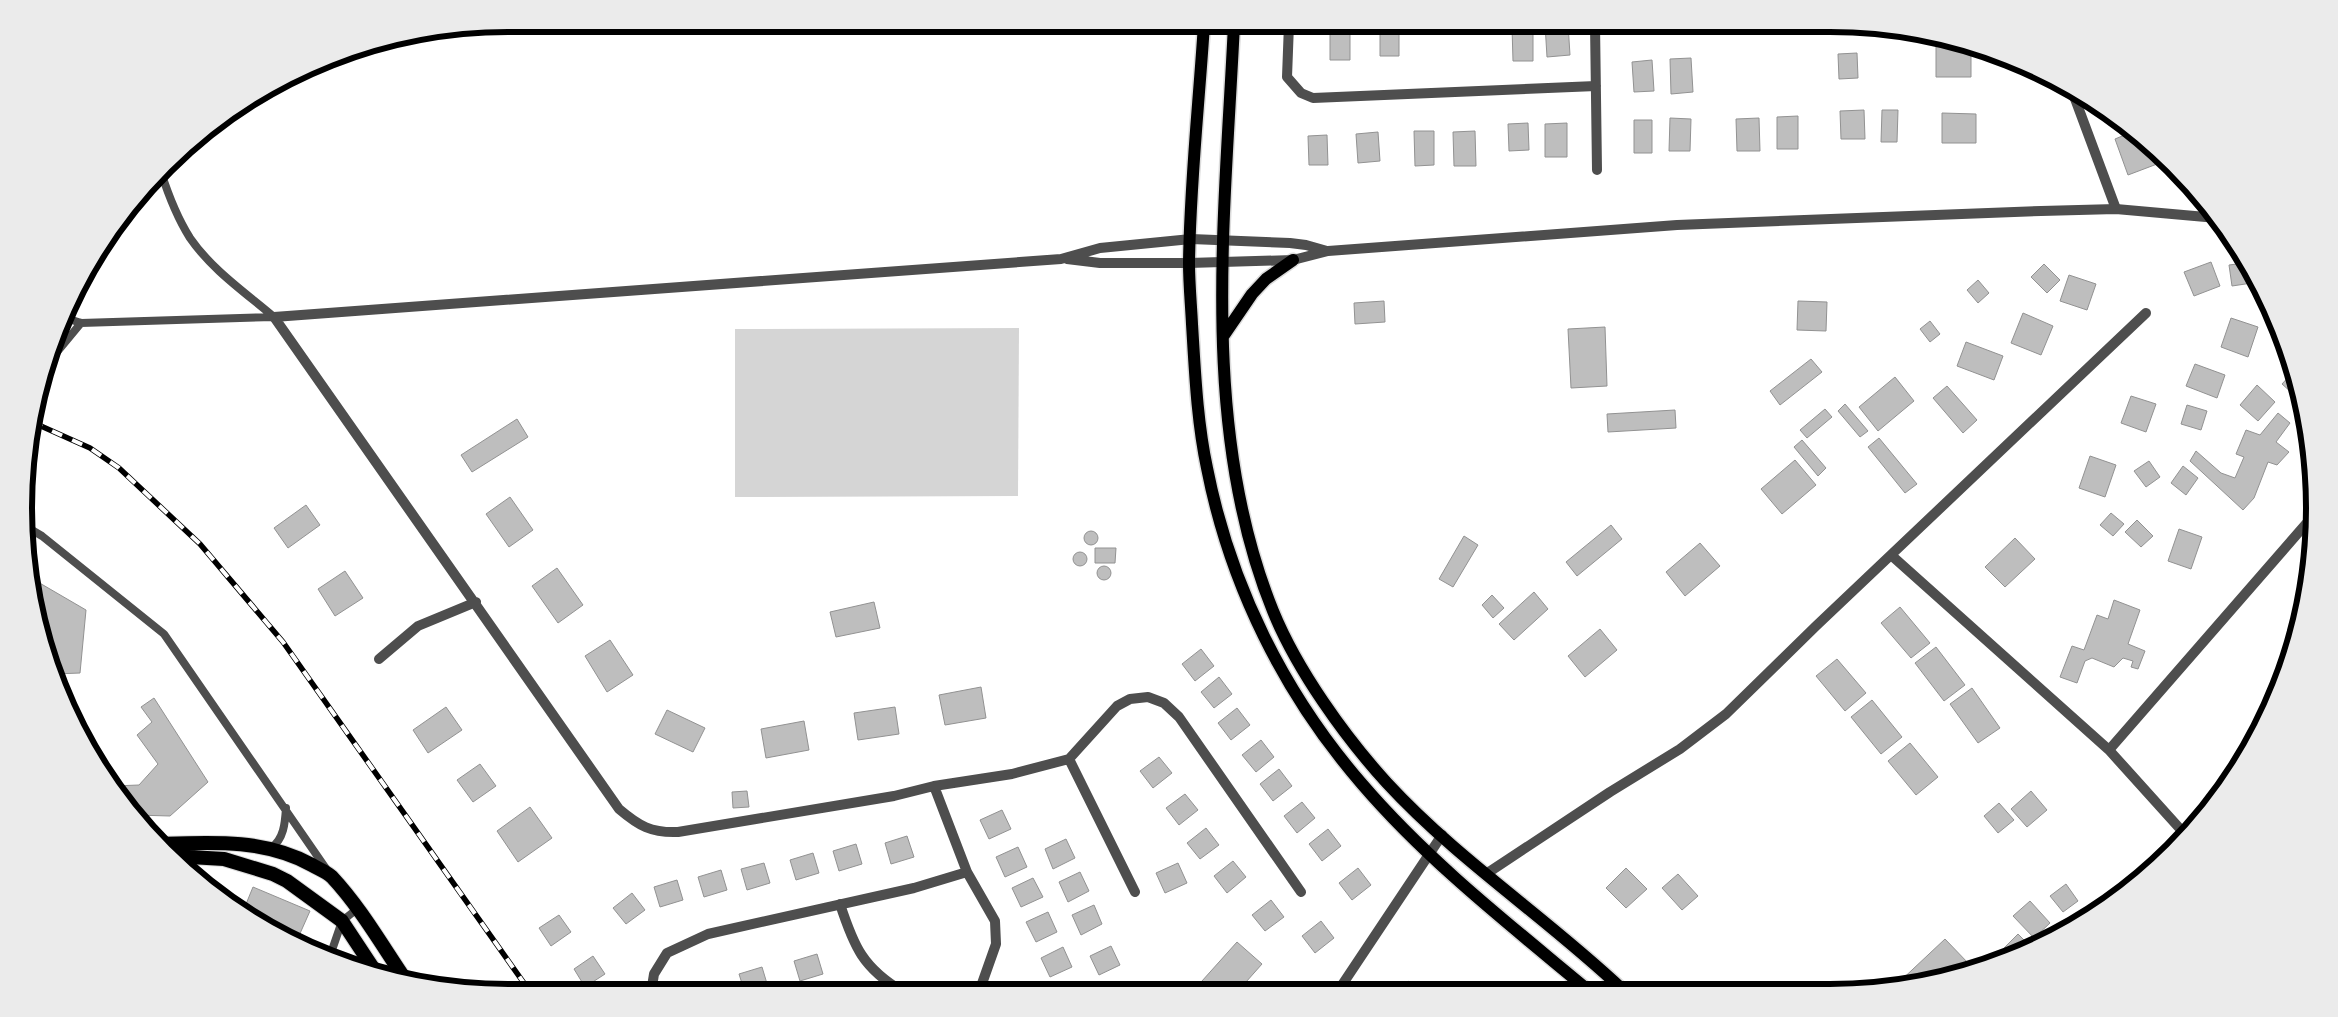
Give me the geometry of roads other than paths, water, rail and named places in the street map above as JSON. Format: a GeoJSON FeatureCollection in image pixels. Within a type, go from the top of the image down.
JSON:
{"type":"FeatureCollection","features":[{"type":"Feature","properties":{"kind":"highway"},"geometry":{"type":"LineString","coordinates":[[171,844],[234,843],[271,848],[297,857],[331,876],[357,909],[400,971]]}},
{"type":"Feature","properties":{"kind":"highway"},"geometry":{"type":"LineString","coordinates":[[185,857],[224,859],[273,874],[321,904],[342,921],[370,964]]}},
{"type":"Feature","properties":{"kind":"main road"},"geometry":{"type":"LineString","coordinates":[[1204,32],[1189,263],[1198,408],[1207,469],[1228,544],[1252,613],[1286,679],[1320,732],[1362,784],[1405,832],[1581,984]]}},
{"type":"Feature","properties":{"kind":"main road"},"geometry":{"type":"LineString","coordinates":[[1234,32],[1223,261],[1226,406],[1236,479],[1254,553],[1274,612],[1299,662],[1342,728],[1388,784],[1486,874],[1616,984]]}},
{"type":"Feature","properties":{"kind":"main road"},"geometry":{"type":"LineString","coordinates":[[1224,335],[1252,294],[1266,279],[1293,260]]}},
{"type":"Feature","properties":{"kind":"street"},"geometry":{"type":"LineString","coordinates":[[1288,32],[1287,77],[1301,92],[1313,98],[1596,86]]}},
{"type":"Feature","properties":{"kind":"street"},"geometry":{"type":"LineString","coordinates":[[1595,32],[1597,170]]}},
{"type":"Feature","properties":{"kind":"street"},"geometry":{"type":"LineString","coordinates":[[2076,101],[2116,209]]}},
{"type":"Feature","properties":{"kind":"street"},"geometry":{"type":"LineString","coordinates":[[1061,258],[1100,263],[1293,260],[1328,251],[1677,225],[2116,209],[2205,217]]}},
{"type":"Feature","properties":{"kind":"street"},"geometry":{"type":"LineString","coordinates":[[274,317],[1061,258],[1100,248],[1191,240],[1224,239],[1306,245],[1328,251]]}},
{"type":"Feature","properties":{"kind":"street"},"geometry":{"type":"LineString","coordinates":[[1486,874],[1610,792],[1680,750],[1726,714],[2146,313]]}},
{"type":"Feature","properties":{"kind":"street"},"geometry":{"type":"LineString","coordinates":[[274,317],[476,602],[619,809],[646,828],[661,833],[678,832],[894,796],[934,786],[1012,774],[1069,759],[1117,706],[1130,699],[1148,697],[1164,703],[1179,717],[1301,892]]}},
{"type":"Feature","properties":{"kind":"street"},"geometry":{"type":"LineString","coordinates":[[2109,750],[2305,525]]}},
{"type":"Feature","properties":{"kind":"street"},"geometry":{"type":"LineString","coordinates":[[1891,555],[2109,750],[2180,829]]}},
{"type":"Feature","properties":{"kind":"street"},"geometry":{"type":"LineString","coordinates":[[379,659],[418,626],[476,602]]}},
{"type":"Feature","properties":{"kind":"street"},"geometry":{"type":"LineString","coordinates":[[1069,759],[1136,892]]}},
{"type":"Feature","properties":{"kind":"street"},"geometry":{"type":"LineString","coordinates":[[934,786],[967,872],[996,921],[996,944],[982,984]]}},
{"type":"Feature","properties":{"kind":"street"},"geometry":{"type":"LineString","coordinates":[[1343,984],[1428,852],[1442,835]]}},
{"type":"Feature","properties":{"kind":"street"},"geometry":{"type":"LineString","coordinates":[[652,984],[654,974],[667,953],[676,947],[728,928],[914,888],[967,872]]}},
{"type":"Feature","properties":{"kind":"street"},"geometry":{"type":"LineString","coordinates":[[840,904],[851,938],[860,954],[872,969],[890,984]]}},
{"type":"Feature","properties":{"kind":"lane"},"geometry":{"type":"LineString","coordinates":[[164,181],[190,238],[217,269],[274,317]]}},
{"type":"Feature","properties":{"kind":"lane"},"geometry":{"type":"LineString","coordinates":[[72,320],[81,323],[274,317]]}},
{"type":"Feature","properties":{"kind":"lane"},"geometry":{"type":"LineString","coordinates":[[62,346],[81,323]]}},
{"type":"Feature","properties":{"kind":"lane"},"geometry":{"type":"LineString","coordinates":[[33,531],[164,634],[286,808],[331,876]]}},
{"type":"Feature","properties":{"kind":"lane"},"geometry":{"type":"LineString","coordinates":[[271,848],[276,845],[282,834],[286,808]]}},
{"type":"Feature","properties":{"kind":"lane"},"geometry":{"type":"LineString","coordinates":[[332,950],[342,921],[357,909]]}},
{"type":"Feature","properties":{"kind":"railway"},"geometry":{"type":"LineString","coordinates":[[40,426],[90,448],[119,468],[200,544],[283,642],[525,984]]}}]}
